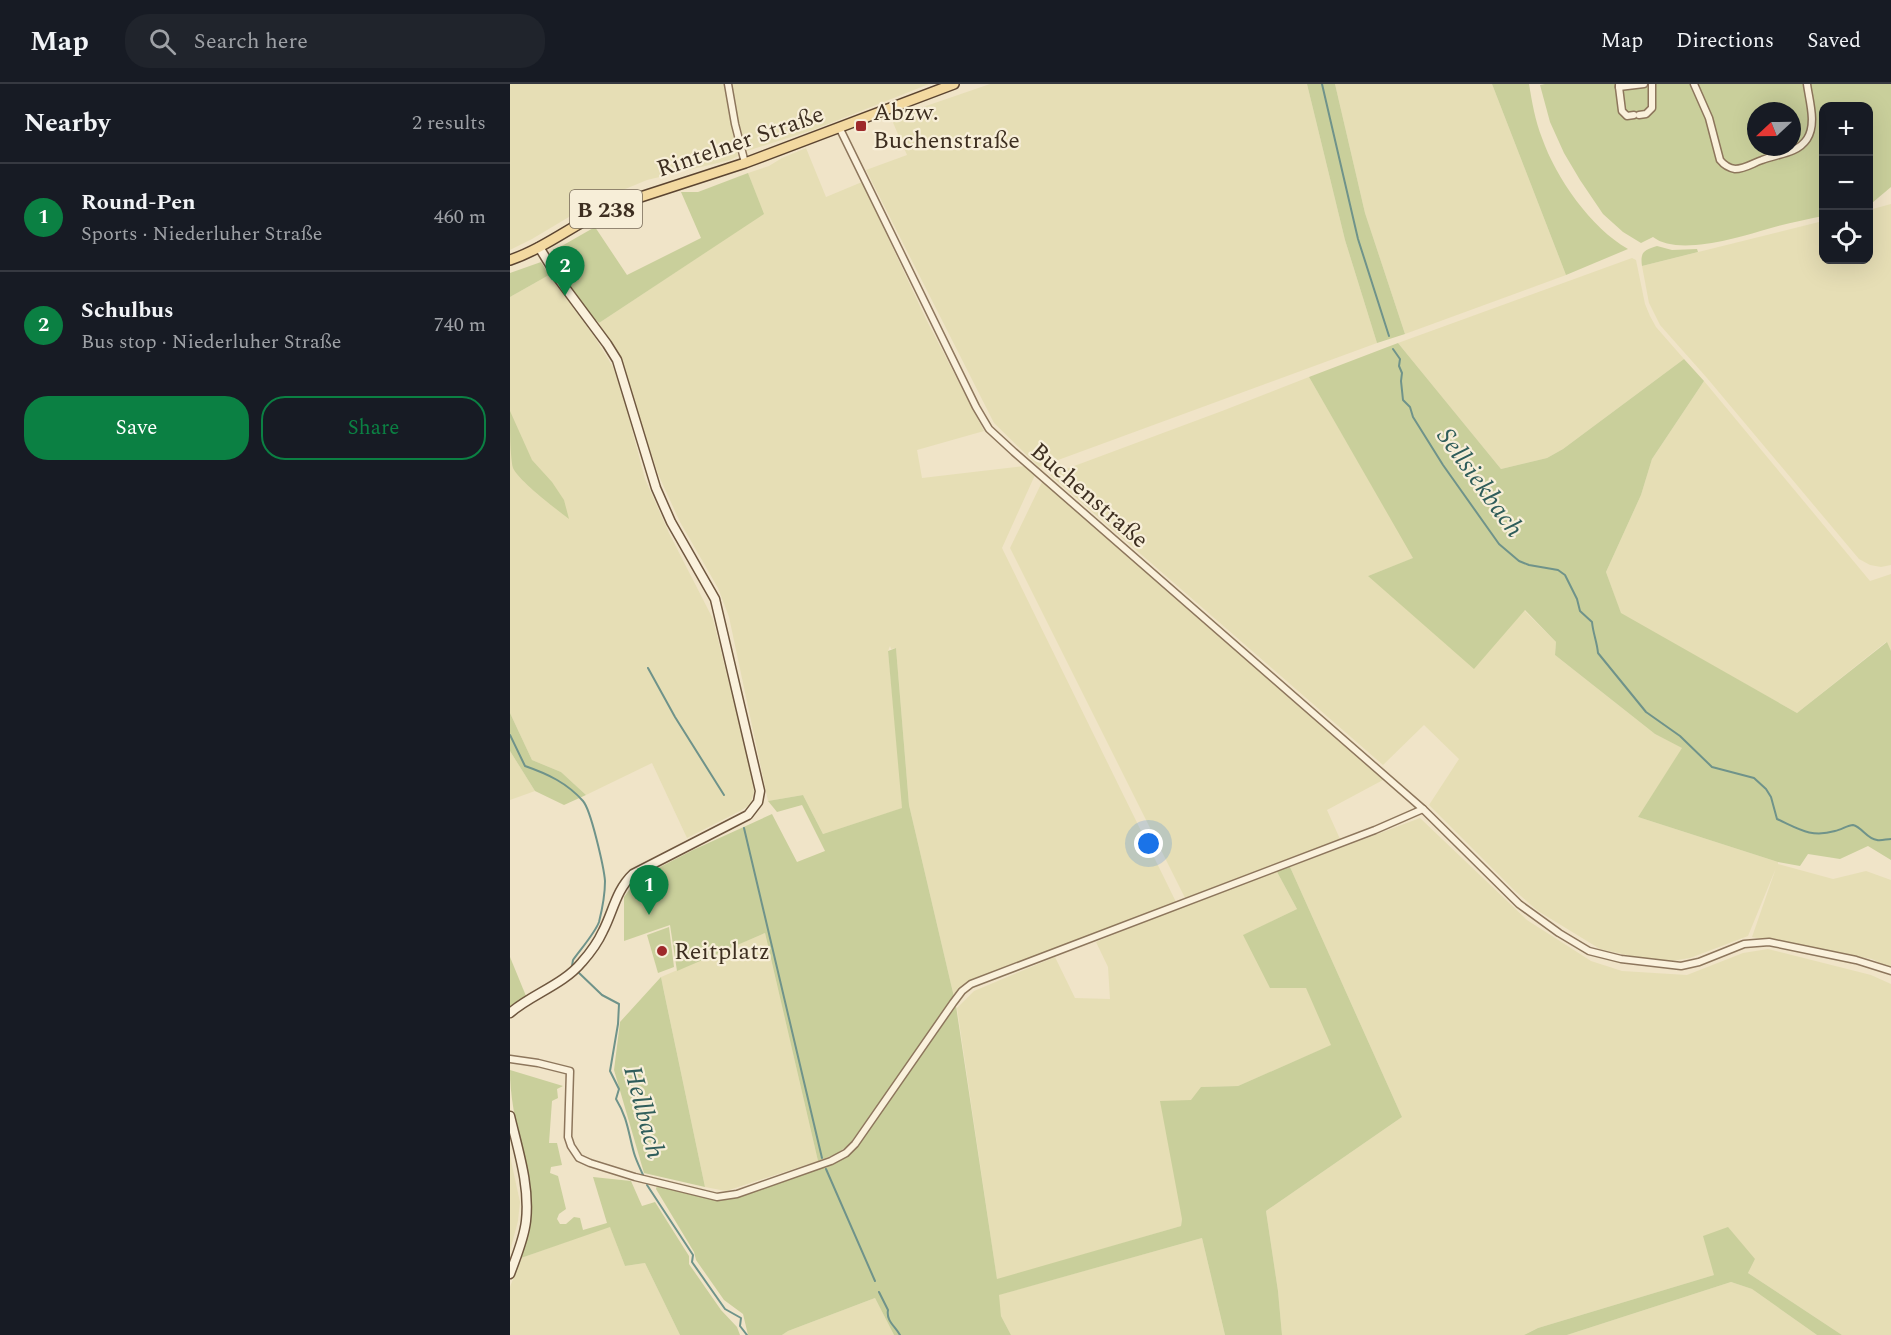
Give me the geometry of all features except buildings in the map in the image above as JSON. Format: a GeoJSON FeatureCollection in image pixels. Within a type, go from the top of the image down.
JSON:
{"type":"FeatureCollection","features":[{"type":"Feature","properties":{"kind":"main road","name":"Rintelner Straße"},"geometry":{"type":"LineString","coordinates":[[510,260],[539,247],[610,208],[745,163],[954,84]]}},
{"type":"Feature","properties":{"kind":"street"},"geometry":{"type":"LineString","coordinates":[[728,84],[745,163]]}},
{"type":"Feature","properties":{"kind":"street"},"geometry":{"type":"LineString","coordinates":[[1644,84],[1619,85],[1622,111],[1627,116],[1646,114],[1652,108],[1652,84]]}},
{"type":"Feature","properties":{"kind":"street"},"geometry":{"type":"LineString","coordinates":[[1694,84],[1709,118],[1720,160],[1734,169],[1744,168],[1763,159],[1788,152],[1807,140],[1812,123],[1807,84]]}},
{"type":"Feature","properties":{"kind":"street","name":"Buchenstraße"},"geometry":{"type":"LineString","coordinates":[[839,127],[976,407],[989,429],[1423,809],[1519,904],[1559,933],[1596,953],[1621,959],[1682,966],[1699,963],[1744,944],[1769,942],[1856,960],[1891,971]]}},
{"type":"Feature","properties":{"kind":"street"},"geometry":{"type":"LineString","coordinates":[[510,1013],[572,973],[582,963],[603,931],[627,880],[643,868],[748,815],[758,802],[760,791],[715,599],[671,522],[656,488],[617,360],[558,278],[539,247]]}},
{"type":"Feature","properties":{"kind":"street"},"geometry":{"type":"LineString","coordinates":[[510,1059],[570,1071],[568,1137],[579,1158],[635,1178],[717,1197],[736,1194],[831,1161],[846,1153],[855,1144],[952,1003],[971,984],[1375,830],[1423,809]]}},
{"type":"Feature","properties":{"kind":"street"},"geometry":{"type":"LineString","coordinates":[[510,1116],[523,1173],[527,1204],[524,1234],[510,1274]]}},
{"type":"Feature","properties":{"kind":"shaded area"},"geometry":{"type":"Polygon","coordinates":[[[510,84],[724,84],[738,156],[730,160],[647,180],[594,202],[510,250],[510,84]]]}},
{"type":"Feature","properties":{"kind":"shaded area"},"geometry":{"type":"Polygon","coordinates":[[[730,84],[929,84],[813,130],[747,151],[741,140],[730,84]]]}},
{"type":"Feature","properties":{"kind":"shaded area"},"geometry":{"type":"Polygon","coordinates":[[[990,84],[1307,84],[1345,240],[1377,343],[1039,467],[994,423],[866,170],[907,155],[891,118],[990,84]]]}},
{"type":"Feature","properties":{"kind":"shaded area"},"geometry":{"type":"Polygon","coordinates":[[[1335,84],[1492,84],[1566,275],[1405,334],[1365,213],[1335,84]]]}},
{"type":"Feature","properties":{"kind":"shaded area"},"geometry":{"type":"Polygon","coordinates":[[[806,148],[826,197],[862,182],[926,319],[984,431],[917,450],[922,478],[1025,466],[1035,475],[1002,548],[1176,902],[969,982],[954,997],[909,805],[896,648],[891,649],[890,646],[888,651],[903,808],[823,834],[803,795],[768,801],[729,617],[718,588],[680,522],[658,474],[620,359],[602,333],[599,323],[763,214],[748,173],[769,166],[806,148]]]}},
{"type":"Feature","properties":{"kind":"shaded area"},"geometry":{"type":"Polygon","coordinates":[[[1891,204],[1891,565],[1881,567],[1870,565],[1859,559],[1660,325],[1649,303],[1642,266],[1819,222],[1819,264],[1873,264],[1873,209],[1891,204]]]}},
{"type":"Feature","properties":{"kind":"shaded area"},"geometry":{"type":"Polygon","coordinates":[[[1632,258],[1636,260],[1645,304],[1650,316],[1656,327],[1684,359],[1563,449],[1547,458],[1501,469],[1398,343],[1632,258]]]}},
{"type":"Feature","properties":{"kind":"shaded area"},"geometry":{"type":"Polygon","coordinates":[[[549,275],[594,336],[613,367],[645,479],[669,533],[713,619],[753,779],[754,792],[750,805],[687,838],[652,763],[586,795],[561,772],[532,760],[510,713],[510,297],[549,275]]]}},
{"type":"Feature","properties":{"kind":"shaded area"},"geometry":{"type":"Polygon","coordinates":[[[1309,377],[1414,558],[1368,576],[1524,610],[1556,642],[1555,655],[1655,734],[1683,748],[1638,817],[1778,862],[1778,864],[1833,879],[1866,871],[1891,880],[1891,968],[1872,959],[1752,937],[1776,868],[1748,936],[1690,958],[1672,961],[1653,961],[1600,949],[1538,911],[1429,805],[1459,759],[1424,725],[1383,765],[1050,475],[1309,377]]]}},
{"type":"Feature","properties":{"kind":"shaded area"},"geometry":{"type":"Polygon","coordinates":[[[1704,381],[1870,581],[1891,574],[1891,651],[1886,642],[1797,713],[1621,614],[1606,572],[1641,495],[1652,459],[1704,381]]]}},
{"type":"Feature","properties":{"kind":"shaded area"},"geometry":{"type":"Polygon","coordinates":[[[1042,482],[1383,780],[1327,810],[1340,839],[1185,898],[1010,548],[1042,482]]]}},
{"type":"Feature","properties":{"kind":"shaded area"},"geometry":{"type":"Polygon","coordinates":[[[510,751],[535,791],[510,800],[510,751]]]}},
{"type":"Feature","properties":{"kind":"shaded area"},"geometry":{"type":"Polygon","coordinates":[[[1420,818],[1527,920],[1591,961],[1622,971],[1687,975],[1743,953],[1768,949],[1871,975],[1891,984],[1891,1335],[1842,1335],[1748,1273],[1755,1259],[1714,1275],[1538,1328],[1524,1335],[1282,1335],[1266,1211],[1402,1117],[1290,867],[1420,818]]]}},
{"type":"Feature","properties":{"kind":"shaded area"},"geometry":{"type":"Polygon","coordinates":[[[1276,870],[1297,909],[1244,935],[1306,987],[1332,1045],[1238,1086],[1201,1087],[1181,1226],[997,1280],[957,1008],[974,991],[1055,957],[1075,998],[1110,999],[1108,967],[1096,942],[1223,889],[1276,870]]]}},
{"type":"Feature","properties":{"kind":"shaded area"},"geometry":{"type":"Polygon","coordinates":[[[765,933],[818,1161],[726,1191],[705,1187],[661,977],[765,933]]]}},
{"type":"Feature","properties":{"kind":"shaded area"},"geometry":{"type":"Polygon","coordinates":[[[510,1156],[520,1202],[518,1221],[510,1251],[510,1156]]]}},
{"type":"Feature","properties":{"kind":"shaded area"},"geometry":{"type":"Polygon","coordinates":[[[610,1226],[625,1266],[645,1263],[680,1335],[510,1335],[510,1287],[521,1258],[610,1226]]]}},
{"type":"Feature","properties":{"kind":"shaded area"},"geometry":{"type":"Polygon","coordinates":[[[1202,1238],[1225,1335],[1011,1335],[1001,1316],[998,1295],[1202,1238]]]}},
{"type":"Feature","properties":{"kind":"shaded area"},"geometry":{"type":"Polygon","coordinates":[[[1731,1282],[1752,1289],[1817,1335],[1567,1335],[1731,1282]]]}},
{"type":"Feature","properties":{"kind":"shaded area"},"geometry":{"type":"Polygon","coordinates":[[[875,1298],[894,1335],[782,1335],[788,1331],[875,1298]]]}},
{"type":"Feature","properties":{"kind":"green space"},"geometry":{"type":"Polygon","coordinates":[[[1307,84],[1335,84],[1365,213],[1405,334],[1377,343],[1345,240],[1307,84]]]}},
{"type":"Feature","properties":{"kind":"green space"},"geometry":{"type":"Polygon","coordinates":[[[1492,84],[1529,84],[1540,131],[1556,169],[1576,201],[1588,215],[1614,240],[1628,249],[1566,275],[1492,84]]]}},
{"type":"Feature","properties":{"kind":"green space"},"geometry":{"type":"Polygon","coordinates":[[[1545,84],[1891,84],[1891,187],[1873,202],[1873,102],[1819,102],[1819,217],[1707,244],[1677,245],[1653,237],[1641,243],[1623,232],[1603,214],[1564,153],[1550,122],[1540,85],[1545,84]]]}},
{"type":"Feature","properties":{"kind":"green space"},"geometry":{"type":"Polygon","coordinates":[[[748,173],[764,214],[599,323],[594,321],[566,287],[553,259],[560,247],[595,227],[627,275],[701,238],[681,192],[698,192],[748,173]]]}},
{"type":"Feature","properties":{"kind":"green space"},"geometry":{"type":"Polygon","coordinates":[[[1657,246],[1672,250],[1697,249],[1698,252],[1642,266],[1644,252],[1657,246]]]}},
{"type":"Feature","properties":{"kind":"green space"},"geometry":{"type":"Polygon","coordinates":[[[541,262],[549,275],[510,297],[510,273],[541,262]]]}},
{"type":"Feature","properties":{"kind":"green space"},"geometry":{"type":"Polygon","coordinates":[[[1398,343],[1501,469],[1547,458],[1563,449],[1684,359],[1704,381],[1652,459],[1641,495],[1606,572],[1621,613],[1797,713],[1887,642],[1891,651],[1891,860],[1868,846],[1840,859],[1808,854],[1800,866],[1778,862],[1638,817],[1682,748],[1655,734],[1555,655],[1556,642],[1525,610],[1474,669],[1368,576],[1413,558],[1309,377],[1398,343]]]}},
{"type":"Feature","properties":{"kind":"green space"},"geometry":{"type":"Polygon","coordinates":[[[510,411],[532,460],[552,482],[564,500],[569,519],[530,487],[513,468],[510,411]]]}},
{"type":"Feature","properties":{"kind":"green space"},"geometry":{"type":"Polygon","coordinates":[[[896,648],[909,805],[954,997],[849,1145],[836,1154],[818,1161],[765,933],[677,971],[670,925],[624,941],[624,897],[637,879],[693,850],[772,814],[797,862],[825,851],[802,805],[777,812],[768,801],[803,795],[823,834],[902,808],[888,651],[896,648]]]}},
{"type":"Feature","properties":{"kind":"green space"},"geometry":{"type":"Polygon","coordinates":[[[510,713],[532,760],[561,772],[586,795],[564,805],[535,791],[510,751],[510,713]]]}},
{"type":"Feature","properties":{"kind":"green space"},"geometry":{"type":"Polygon","coordinates":[[[1290,867],[1402,1117],[1266,1211],[1282,1335],[1225,1335],[1202,1238],[999,1295],[1001,1316],[1011,1335],[894,1335],[875,1298],[782,1335],[748,1335],[743,1314],[724,1300],[696,1260],[694,1252],[656,1189],[657,1185],[719,1200],[731,1199],[837,1161],[856,1148],[956,1006],[997,1279],[1181,1226],[1182,1219],[1160,1101],[1191,1100],[1201,1087],[1238,1086],[1331,1045],[1306,988],[1270,988],[1243,935],[1297,909],[1276,870],[1290,867]]]}},
{"type":"Feature","properties":{"kind":"green space","name":"Reitplatz"},"geometry":{"type":"Polygon","coordinates":[[[669,927],[674,967],[658,973],[647,935],[669,927]]]}},
{"type":"Feature","properties":{"kind":"green space"},"geometry":{"type":"Polygon","coordinates":[[[510,957],[526,996],[510,1007],[510,957]]]}},
{"type":"Feature","properties":{"kind":"green space"},"geometry":{"type":"Polygon","coordinates":[[[661,977],[705,1187],[644,1173],[614,1070],[620,1022],[661,977]]]}},
{"type":"Feature","properties":{"kind":"green space"},"geometry":{"type":"Polygon","coordinates":[[[510,1070],[563,1086],[557,1089],[558,1098],[552,1101],[549,1143],[557,1143],[562,1165],[551,1167],[550,1173],[558,1176],[566,1209],[559,1214],[557,1219],[560,1224],[566,1224],[574,1217],[580,1218],[583,1230],[607,1223],[593,1177],[631,1181],[642,1206],[655,1202],[689,1256],[689,1264],[721,1310],[737,1327],[740,1335],[680,1335],[645,1263],[625,1266],[610,1227],[521,1258],[528,1233],[529,1186],[511,1095],[510,1070]]]}},
{"type":"Feature","properties":{"kind":"green space"},"geometry":{"type":"Polygon","coordinates":[[[1728,1227],[1755,1259],[1748,1273],[1842,1335],[1817,1335],[1752,1289],[1731,1282],[1567,1335],[1524,1335],[1538,1328],[1714,1275],[1703,1236],[1728,1227]]]}},
{"type":"Feature","properties":{"kind":"waterway","name":"Sellsiekbach"},"geometry":{"type":"LineString","coordinates":[[1322,84],[1358,239],[1389,336]]}},
{"type":"Feature","properties":{"kind":"waterway","name":"Sellsiekbach"},"geometry":{"type":"LineString","coordinates":[[1393,349],[1400,359],[1403,400],[1410,407],[1413,417],[1443,465],[1499,544],[1519,561],[1558,570],[1565,575],[1577,599],[1580,611],[1592,622],[1598,653],[1646,712],[1680,736],[1712,767],[1754,778],[1771,797],[1777,819],[1812,833],[1827,833],[1853,825],[1873,839],[1891,839]]}},
{"type":"Feature","properties":{"kind":"waterway"},"geometry":{"type":"LineString","coordinates":[[648,668],[675,717],[724,795]]}},
{"type":"Feature","properties":{"kind":"waterway","name":"Hellbach"},"geometry":{"type":"LineString","coordinates":[[510,735],[525,766],[557,780],[583,801],[600,852],[605,881],[599,922],[573,960],[573,967]]}},
{"type":"Feature","properties":{"kind":"waterway"},"geometry":{"type":"LineString","coordinates":[[744,828],[822,1158]]}},
{"type":"Feature","properties":{"kind":"waterway","name":"Hellbach"},"geometry":{"type":"LineString","coordinates":[[577,971],[602,995],[619,1004],[610,1071],[619,1089],[616,1099],[643,1175]]}},
{"type":"Feature","properties":{"kind":"waterway"},"geometry":{"type":"LineString","coordinates":[[826,1169],[875,1281]]}},
{"type":"Feature","properties":{"kind":"waterway","name":"Hellbach"},"geometry":{"type":"LineString","coordinates":[[647,1185],[693,1255],[692,1262],[725,1309],[741,1318],[740,1326],[747,1335]]}},
{"type":"Feature","properties":{"kind":"waterway"},"geometry":{"type":"LineString","coordinates":[[879,1292],[890,1320],[900,1335]]}},
{"type":"Feature","properties":{"kind":"place","name":"Abzw. Buchenstraße"},"geometry":{"type":"Point","coordinates":[861,126]}},
{"type":"Feature","properties":{"kind":"place","name":"Schulbus"},"geometry":{"type":"Point","coordinates":[565,296]}},
{"type":"Feature","properties":{"kind":"place","name":"Round-Pen"},"geometry":{"type":"Point","coordinates":[649,915]}},
{"type":"Feature","properties":{"kind":"place","name":"Reitplatz"},"geometry":{"type":"Point","coordinates":[662,951]}}]}
